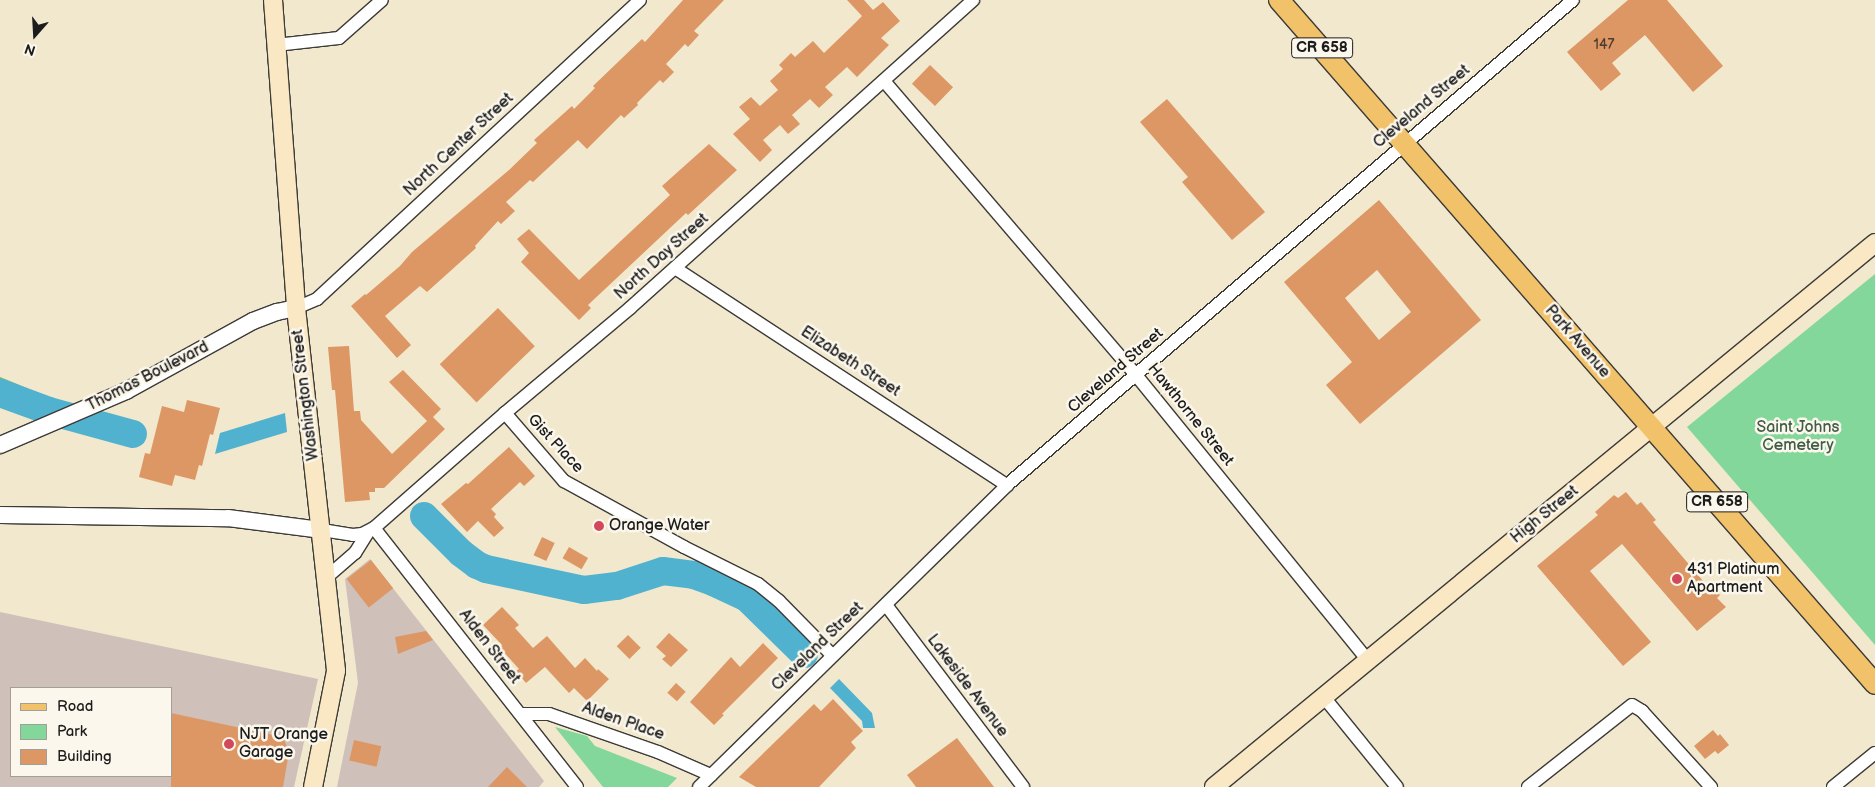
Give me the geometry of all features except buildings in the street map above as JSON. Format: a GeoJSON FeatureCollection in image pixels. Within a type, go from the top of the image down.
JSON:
{"type":"FeatureCollection","features":[{"type":"Feature","properties":{"kind":"main road","name":"Washington Street"},"geometry":{"type":"LineString","coordinates":[[273,0],[296,308],[322,530],[336,671],[313,787]]}},
{"type":"Feature","properties":{"kind":"main road","name":"Park Avenue"},"geometry":{"type":"LineString","coordinates":[[1280,0],[1875,684]]}},
{"type":"Feature","properties":{"kind":"main road","name":"High Street"},"geometry":{"type":"LineString","coordinates":[[1214,787],[1875,243]]}},
{"type":"Feature","properties":{"kind":"street"},"geometry":{"type":"LineString","coordinates":[[276,45],[338,38],[382,0]]}},
{"type":"Feature","properties":{"kind":"street","name":"North Center Street"},"geometry":{"type":"LineString","coordinates":[[296,308],[317,299],[640,0]]}},
{"type":"Feature","properties":{"kind":"street","name":"North Day Street"},"geometry":{"type":"LineString","coordinates":[[327,578],[355,553],[371,530],[675,268],[973,0]]}},
{"type":"Feature","properties":{"kind":"street","name":"Cleveland Street"},"geometry":{"type":"LineString","coordinates":[[698,787],[1007,485],[1572,0]]}},
{"type":"Feature","properties":{"kind":"street","name":"Hawthorne Street"},"geometry":{"type":"LineString","coordinates":[[884,81],[1136,375],[1368,660]]}},
{"type":"Feature","properties":{"kind":"street","name":"Elizabeth Street"},"geometry":{"type":"LineString","coordinates":[[675,268],[1007,485]]}},
{"type":"Feature","properties":{"kind":"street","name":"Thomas Boulevard"},"geometry":{"type":"LineString","coordinates":[[0,446],[89,408],[194,355],[253,321],[277,312],[296,308]]}},
{"type":"Feature","properties":{"kind":"street","name":"Gist Place"},"geometry":{"type":"LineString","coordinates":[[505,413],[564,481],[684,547],[758,584],[779,601],[832,655]]}},
{"type":"Feature","properties":{"kind":"street"},"geometry":{"type":"LineString","coordinates":[[0,515],[228,518],[353,535],[371,530]]}},
{"type":"Feature","properties":{"kind":"street","name":"Alden Street"},"geometry":{"type":"LineString","coordinates":[[371,530],[521,714],[576,787]]}},
{"type":"Feature","properties":{"kind":"street","name":"Lakeside Avenue"},"geometry":{"type":"LineString","coordinates":[[886,605],[1023,787]]}},
{"type":"Feature","properties":{"kind":"street"},"geometry":{"type":"LineString","coordinates":[[1323,696],[1397,787]]}},
{"type":"Feature","properties":{"kind":"street"},"geometry":{"type":"LineString","coordinates":[[1528,787],[1632,705],[1642,711],[1711,787]]}},
{"type":"Feature","properties":{"kind":"street","name":"Alden Place"},"geometry":{"type":"LineString","coordinates":[[521,714],[540,712],[574,722],[658,752],[711,775]]}},
{"type":"Feature","properties":{"kind":"street"},"geometry":{"type":"LineString","coordinates":[[1833,787],[1875,753]]}},
{"type":"Feature","properties":{"kind":"shaded area"},"geometry":{"type":"Polygon","coordinates":[[[370,559],[544,781],[539,787],[337,787],[358,683],[345,579],[370,559]]]}},
{"type":"Feature","properties":{"kind":"shaded area"},"geometry":{"type":"Polygon","coordinates":[[[0,612],[318,679],[294,787],[0,787],[0,612]]]}},
{"type":"Feature","properties":{"kind":"green space","name":"Saint Johns Cemetery"},"geometry":{"type":"Polygon","coordinates":[[[1875,274],[1875,645],[1687,427],[1875,274]]]}},
{"type":"Feature","properties":{"kind":"green space"},"geometry":{"type":"Polygon","coordinates":[[[0,377],[61,402],[36,414],[0,401],[0,377]]]}},
{"type":"Feature","properties":{"kind":"green space"},"geometry":{"type":"Polygon","coordinates":[[[555,727],[587,736],[595,746],[677,778],[668,787],[603,787],[555,727]]]}},
{"type":"Feature","properties":{"kind":"water"},"geometry":{"type":"Polygon","coordinates":[[[285,413],[287,432],[215,454],[220,433],[285,413]]]}},
{"type":"Feature","properties":{"kind":"water"},"geometry":{"type":"Polygon","coordinates":[[[839,679],[872,713],[875,728],[863,728],[862,721],[830,688],[839,679]]]}},
{"type":"Feature","properties":{"kind":"waterway"},"geometry":{"type":"LineString","coordinates":[[0,393],[49,411],[133,434]]}},
{"type":"Feature","properties":{"kind":"waterway"},"geometry":{"type":"LineString","coordinates":[[424,516],[461,553],[486,569],[584,590],[617,586],[663,571],[694,575],[747,598],[804,654]]}},
{"type":"Feature","properties":{"kind":"place","name":"Orange Water"},"geometry":{"type":"Point","coordinates":[599,526]}},
{"type":"Feature","properties":{"kind":"place","name":"431 Platinum Apartment"},"geometry":{"type":"Point","coordinates":[1677,579]}},
{"type":"Feature","properties":{"kind":"place","name":"NJT Orange Garage"},"geometry":{"type":"Point","coordinates":[229,744]}}]}
